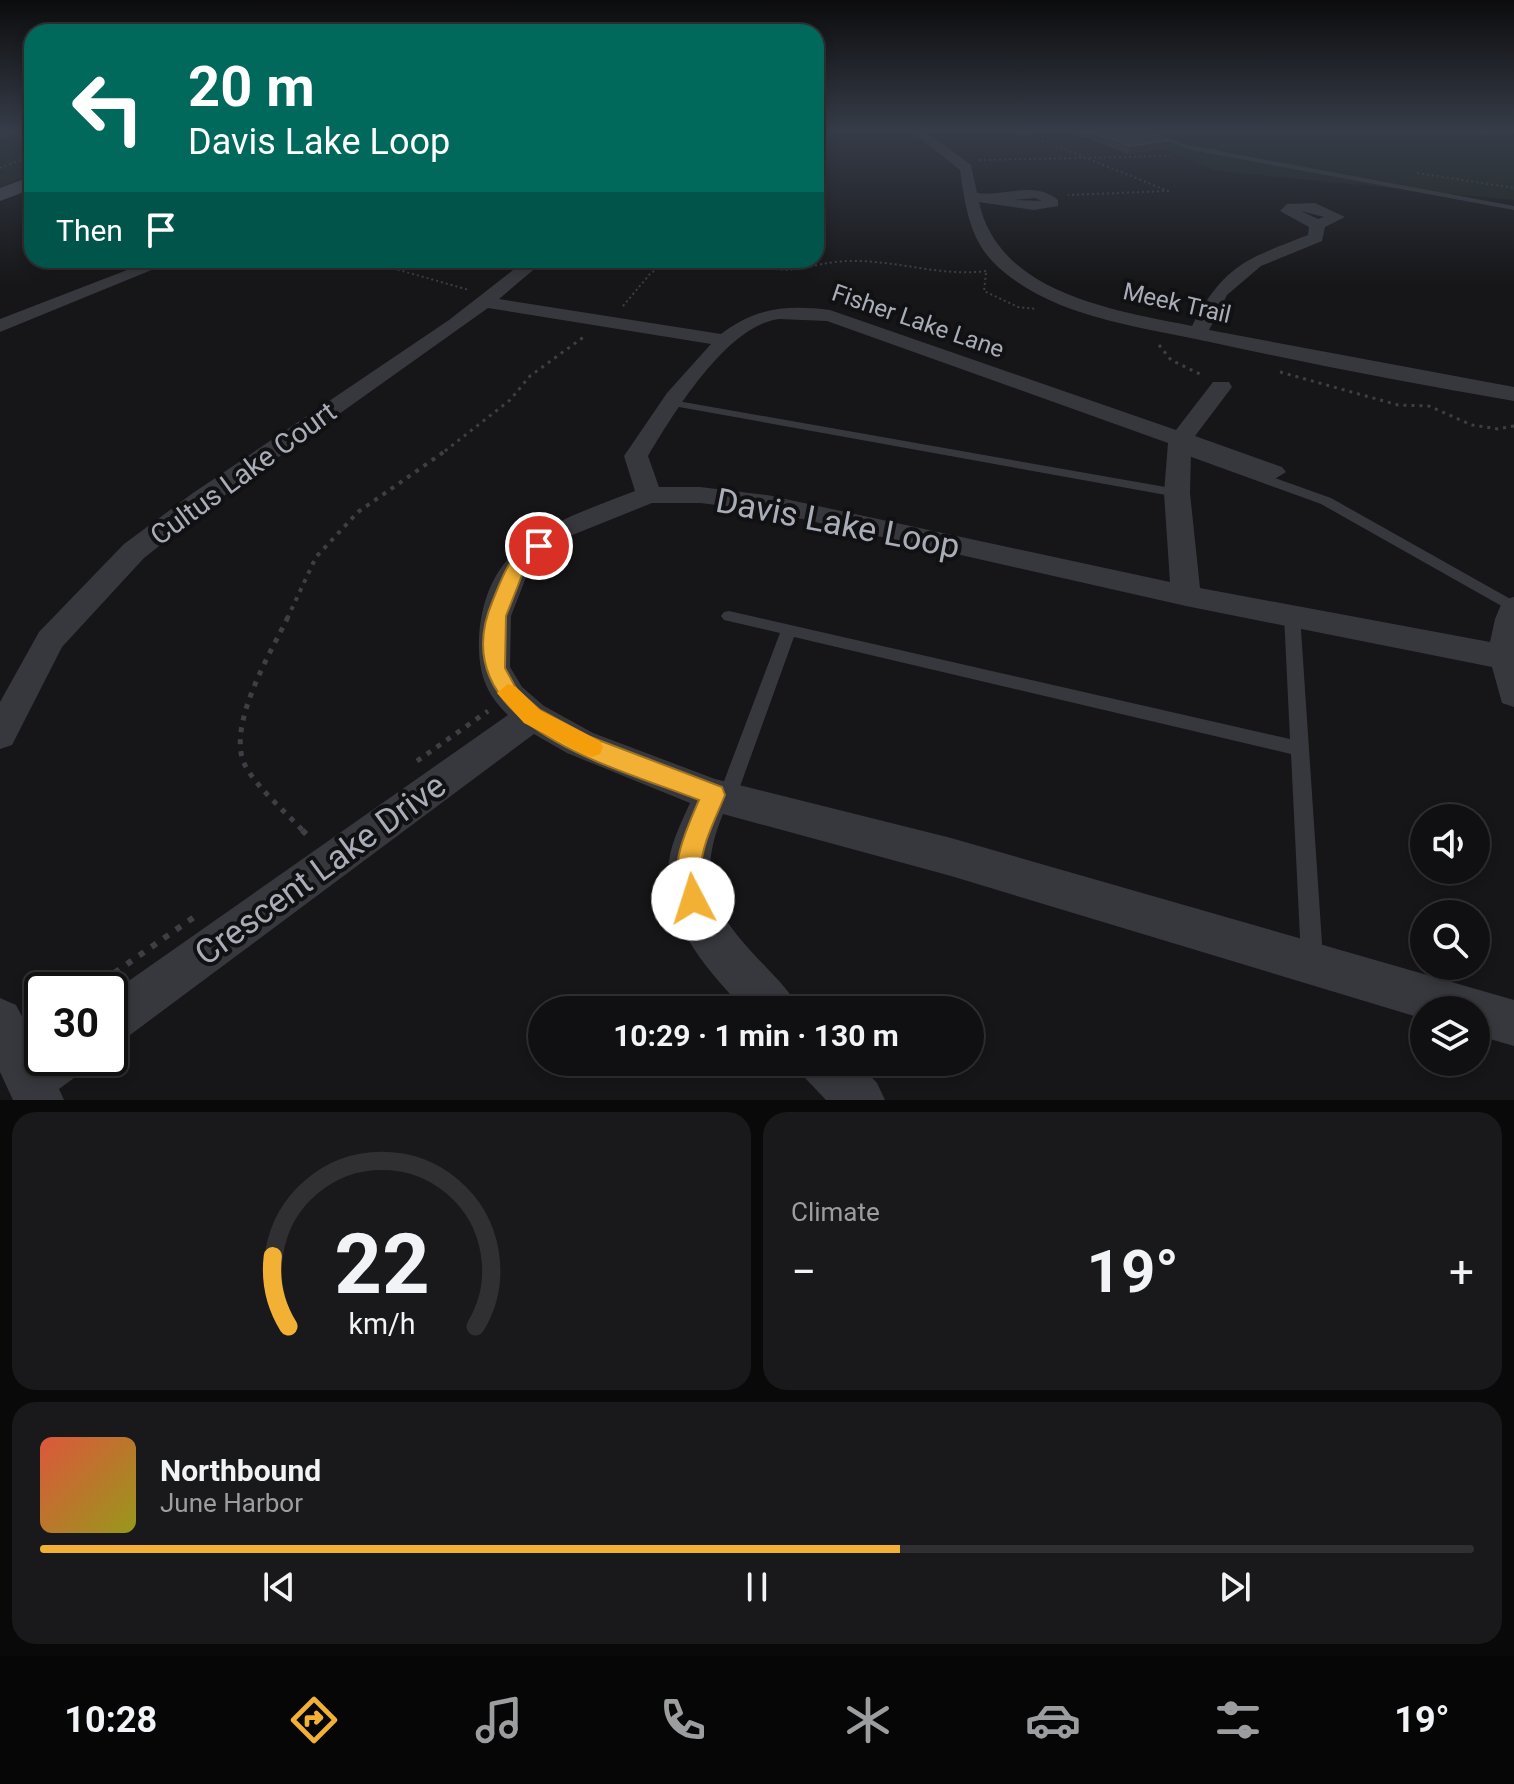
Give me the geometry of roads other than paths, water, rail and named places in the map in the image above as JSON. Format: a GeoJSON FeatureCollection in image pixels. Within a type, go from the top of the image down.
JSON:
{"type":"FeatureCollection","features":[{"type":"Feature","properties":{"kind":"main road"},"geometry":{"type":"LineString","coordinates":[[0,195],[24,185]]}},
{"type":"Feature","properties":{"kind":"street","name":"Meek Trail"},"geometry":{"type":"LineString","coordinates":[[968,181],[986,243],[1019,274],[1078,302],[1198,333],[1322,360],[1514,394]]}},
{"type":"Feature","properties":{"kind":"street"},"geometry":{"type":"LineString","coordinates":[[971,197],[999,199],[1033,207],[1053,203],[1045,196]]}},
{"type":"Feature","properties":{"kind":"street"},"geometry":{"type":"LineString","coordinates":[[1198,333],[1219,292],[1255,262],[1316,238],[1317,225]]}},
{"type":"Feature","properties":{"kind":"street"},"geometry":{"type":"LineString","coordinates":[[0,326],[148,268]]}},
{"type":"Feature","properties":{"kind":"street","name":"Cultus Lake Court"},"geometry":{"type":"LineString","coordinates":[[0,735],[50,640],[134,551],[526,268]]}},
{"type":"Feature","properties":{"kind":"street"},"geometry":{"type":"LineString","coordinates":[[488,297],[724,340]]}},
{"type":"Feature","properties":{"kind":"street","name":"Fisher Lake Lane"},"geometry":{"type":"LineString","coordinates":[[649,495],[636,456],[672,403],[724,340],[763,316],[808,313],[830,316],[1180,444],[1273,472]]}},
{"type":"Feature","properties":{"kind":"street"},"geometry":{"type":"LineString","coordinates":[[1186,596],[1177,493],[1180,444],[1212,382]]}},
{"type":"Feature","properties":{"kind":"street","name":"Davis Lake Loop"},"geometry":{"type":"LineString","coordinates":[[1420,996],[951,857],[720,796],[580,743],[532,716],[510,696],[494,668],[496,616],[518,562],[560,530],[649,495],[700,495],[767,503],[1186,596],[1504,657]]}},
{"type":"Feature","properties":{"kind":"street"},"geometry":{"type":"LineString","coordinates":[[1514,608],[1506,626],[1504,657],[1514,694]]}},
{"type":"Feature","properties":{"kind":"street","name":"Crescent Lake Drive"},"geometry":{"type":"LineString","coordinates":[[128,1009],[532,716]]}},
{"type":"Feature","properties":{"kind":"street"},"geometry":{"type":"LineString","coordinates":[[720,796],[694,841],[688,871],[693,899],[719,947],[763,996]]}},
{"type":"Feature","properties":{"kind":"street"},"geometry":{"type":"LineString","coordinates":[[1490,1016],[1514,1023]]}},
{"type":"Feature","properties":{"kind":"street"},"geometry":{"type":"LineString","coordinates":[[0,1021],[44,1080]]}},
{"type":"Feature","properties":{"kind":"street"},"geometry":{"type":"LineString","coordinates":[[837,1076],[860,1100]]}},
{"type":"Feature","properties":{"kind":"lane"},"geometry":{"type":"LineString","coordinates":[[1370,181],[1514,208]]}},
{"type":"Feature","properties":{"kind":"lane"},"geometry":{"type":"LineString","coordinates":[[672,403],[1177,493]]}},
{"type":"Feature","properties":{"kind":"lane","name":"Fisher Lake Lane"},"geometry":{"type":"LineString","coordinates":[[1180,444],[1326,501],[1514,608]]}},
{"type":"Feature","properties":{"kind":"lane"},"geometry":{"type":"LineString","coordinates":[[1292,615],[1313,965]]}},
{"type":"Feature","properties":{"kind":"lane"},"geometry":{"type":"LineString","coordinates":[[729,616],[1299,748]]}},
{"type":"Feature","properties":{"kind":"lane"},"geometry":{"type":"LineString","coordinates":[[720,796],[789,630]]}}]}
